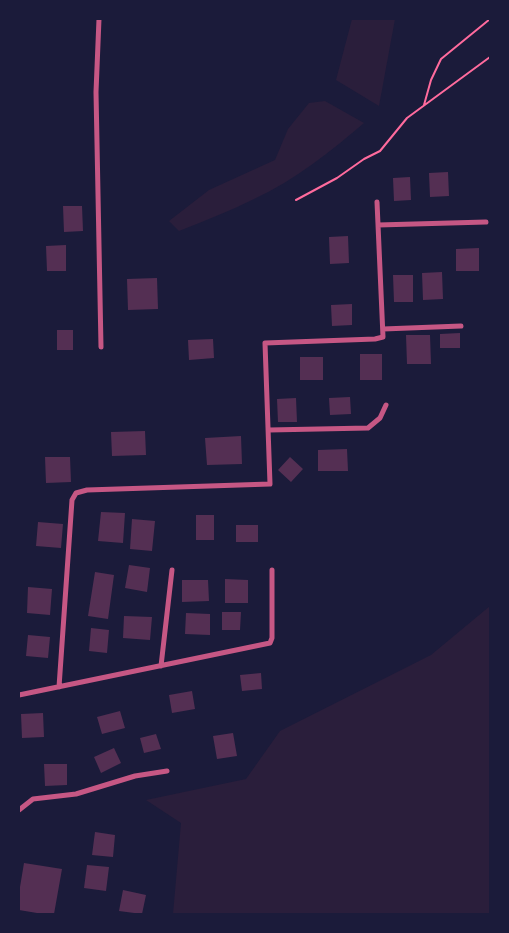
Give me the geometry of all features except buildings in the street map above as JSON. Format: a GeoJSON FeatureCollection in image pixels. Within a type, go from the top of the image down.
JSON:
{"type":"FeatureCollection","features":[{"type":"Feature","properties":{"kind":"street"},"geometry":{"type":"LineString","coordinates":[[98,19],[96,92],[101,347]]}},
{"type":"Feature","properties":{"kind":"street"},"geometry":{"type":"LineString","coordinates":[[60,687],[72,500],[76,493],[86,490],[270,484],[265,343],[375,339],[383,337],[377,202]]}},
{"type":"Feature","properties":{"kind":"street"},"geometry":{"type":"LineString","coordinates":[[378,225],[486,222]]}},
{"type":"Feature","properties":{"kind":"street"},"geometry":{"type":"LineString","coordinates":[[382,329],[460,326]]}},
{"type":"Feature","properties":{"kind":"street"},"geometry":{"type":"LineString","coordinates":[[269,430],[368,428],[380,418],[386,405]]}},
{"type":"Feature","properties":{"kind":"street"},"geometry":{"type":"LineString","coordinates":[[161,666],[172,570]]}},
{"type":"Feature","properties":{"kind":"street"},"geometry":{"type":"LineString","coordinates":[[19,695],[270,643],[272,638],[272,570]]}},
{"type":"Feature","properties":{"kind":"street"},"geometry":{"type":"LineString","coordinates":[[19,810],[33,799],[76,794],[136,776],[167,771]]}},
{"type":"Feature","properties":{"kind":"path"},"geometry":{"type":"LineString","coordinates":[[424,106],[431,80],[441,59],[490,19]]}},
{"type":"Feature","properties":{"kind":"path"},"geometry":{"type":"LineString","coordinates":[[296,200],[337,178],[364,159],[380,151],[407,118],[490,57]]}},
{"type":"Feature","properties":{"kind":"shaded area"},"geometry":{"type":"Polygon","coordinates":[[[352,19],[395,19],[379,106],[336,80],[352,19]]]}},
{"type":"Feature","properties":{"kind":"shaded area"},"geometry":{"type":"Polygon","coordinates":[[[325,101],[364,123],[312,165],[269,191],[226,212],[179,231],[169,221],[209,190],[275,160],[288,129],[309,103],[325,101]]]}},
{"type":"Feature","properties":{"kind":"shaded area"},"geometry":{"type":"Polygon","coordinates":[[[490,606],[490,914],[173,914],[181,823],[146,800],[246,779],[280,731],[431,655],[490,606]]]}}]}
